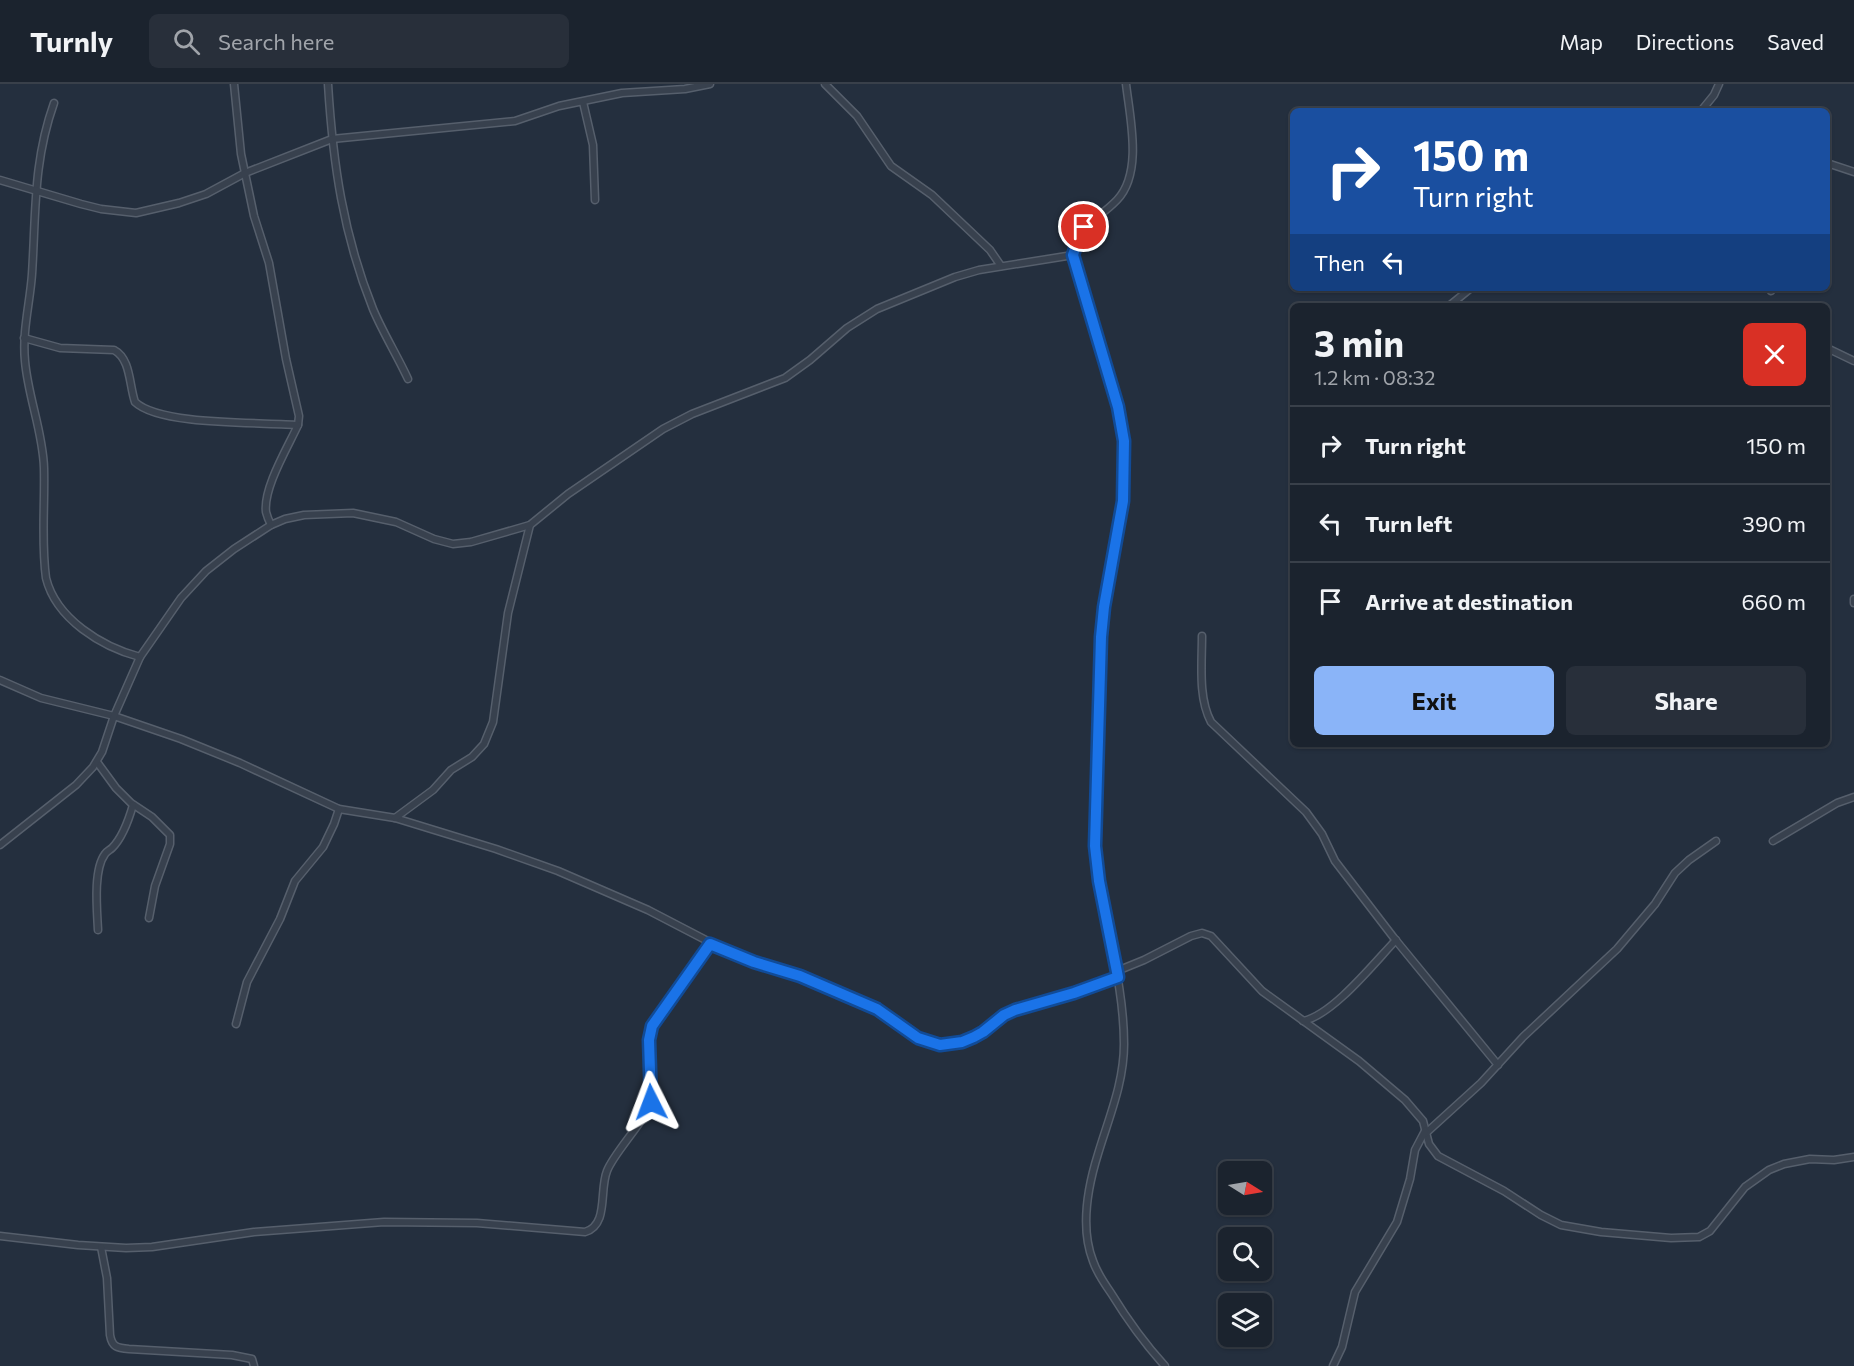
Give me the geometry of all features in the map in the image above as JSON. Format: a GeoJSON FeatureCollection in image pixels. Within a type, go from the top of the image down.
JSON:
{"type":"FeatureCollection","features":[{"type":"Feature","properties":{"kind":"street"},"geometry":{"type":"LineString","coordinates":[[234,84],[241,154],[254,216],[268,263],[285,359],[299,416],[298,425],[268,494],[266,512],[271,525]]}},
{"type":"Feature","properties":{"kind":"street"},"geometry":{"type":"LineString","coordinates":[[328,84],[332,140],[343,213],[355,257],[374,310],[408,379]]}},
{"type":"Feature","properties":{"kind":"street"},"geometry":{"type":"LineString","coordinates":[[0,180],[101,209],[136,213],[198,197],[245,173],[332,140],[515,121],[559,106],[622,93],[685,89],[710,84]]}},
{"type":"Feature","properties":{"kind":"street"},"geometry":{"type":"LineString","coordinates":[[825,84],[857,116],[891,166],[932,195],[990,250],[1001,266]]}},
{"type":"Feature","properties":{"kind":"street"},"geometry":{"type":"LineString","coordinates":[[1126,84],[1133,160],[1130,181],[1119,199],[1084,227],[1073,255],[1118,407],[1124,441],[1121,511],[1101,637],[1095,846],[1099,881],[1117,974],[1124,1030],[1122,1069],[1114,1104],[1092,1172],[1087,1216],[1088,1241],[1098,1273],[1143,1341],[1165,1366]]}},
{"type":"Feature","properties":{"kind":"street"},"geometry":{"type":"LineString","coordinates":[[1703,108],[1719,84]]}},
{"type":"Feature","properties":{"kind":"street"},"geometry":{"type":"LineString","coordinates":[[583,102],[593,145],[595,200]]}},
{"type":"Feature","properties":{"kind":"street"},"geometry":{"type":"LineString","coordinates":[[54,103],[42,141],[35,190],[32,278],[24,338],[28,391],[42,450],[45,567],[48,585],[61,607],[84,631],[111,647],[140,657]]}},
{"type":"Feature","properties":{"kind":"street"},"geometry":{"type":"LineString","coordinates":[[1830,164],[1854,172]]}},
{"type":"Feature","properties":{"kind":"street"},"geometry":{"type":"LineString","coordinates":[[0,845],[75,785],[96,762],[140,657],[175,606],[197,580],[226,555],[271,525],[304,515],[353,513],[396,522],[434,539],[453,544],[471,542],[530,525],[568,495],[663,429],[692,414],[785,378],[833,339],[870,313],[956,277],[1001,266],[1073,255]]}},
{"type":"Feature","properties":{"kind":"street"},"geometry":{"type":"LineString","coordinates":[[1453,303],[1467,291]]}},
{"type":"Feature","properties":{"kind":"street"},"geometry":{"type":"LineString","coordinates":[[24,338],[60,348],[114,350],[120,353],[126,363],[135,402],[148,411],[179,417],[298,425]]}},
{"type":"Feature","properties":{"kind":"street"},"geometry":{"type":"LineString","coordinates":[[1830,349],[1854,361]]}},
{"type":"Feature","properties":{"kind":"street"},"geometry":{"type":"LineString","coordinates":[[394,818],[433,790],[451,770],[472,757],[484,744],[489,734],[493,722],[508,613],[530,525]]}},
{"type":"Feature","properties":{"kind":"street"},"geometry":{"type":"LineString","coordinates":[[1202,636],[1202,672],[1206,708],[1212,722],[1306,812],[1322,834],[1335,861],[1395,940],[1498,1065]]}},
{"type":"Feature","properties":{"kind":"street"},"geometry":{"type":"LineString","coordinates":[[0,680],[41,698],[114,716],[207,749],[339,809],[394,818],[558,871],[648,910],[710,944],[754,962],[800,976],[877,1009],[918,1038],[940,1045],[962,1042],[974,1037],[1004,1015],[1015,1010],[1065,996],[1117,974],[1191,936],[1206,934],[1218,943],[1262,991],[1359,1061],[1406,1100],[1420,1115],[1429,1144],[1438,1156],[1504,1191],[1554,1222],[1581,1230],[1660,1237],[1693,1238],[1705,1235],[1715,1226],[1737,1194],[1768,1170],[1784,1164],[1810,1160],[1854,1157]]}},
{"type":"Feature","properties":{"kind":"street"},"geometry":{"type":"LineString","coordinates":[[96,762],[133,805],[152,817],[170,835],[170,844],[155,886],[149,918]]}},
{"type":"Feature","properties":{"kind":"street"},"geometry":{"type":"LineString","coordinates":[[1773,842],[1837,803],[1854,797]]}},
{"type":"Feature","properties":{"kind":"street"},"geometry":{"type":"LineString","coordinates":[[98,930],[100,869],[105,854],[113,847],[121,834],[133,805]]}},
{"type":"Feature","properties":{"kind":"street"},"geometry":{"type":"LineString","coordinates":[[236,1024],[247,982],[280,919],[295,881],[323,848],[339,809]]}},
{"type":"Feature","properties":{"kind":"street"},"geometry":{"type":"LineString","coordinates":[[1333,1366],[1342,1347],[1354,1292],[1397,1222],[1410,1179],[1415,1150],[1425,1132],[1469,1095],[1523,1037],[1617,949],[1655,904],[1675,873],[1716,841]]}},
{"type":"Feature","properties":{"kind":"street"},"geometry":{"type":"LineString","coordinates":[[1303,1021],[1315,1017],[1329,1007],[1395,940]]}},
{"type":"Feature","properties":{"kind":"street"},"geometry":{"type":"LineString","coordinates":[[0,1236],[102,1247],[152,1247],[254,1232],[384,1222],[477,1223],[590,1231],[598,1223],[600,1216],[607,1171],[651,1102],[649,1040],[652,1026],[710,944]]}},
{"type":"Feature","properties":{"kind":"street"},"geometry":{"type":"LineString","coordinates":[[102,1247],[107,1278],[110,1335],[114,1346],[129,1349],[232,1355],[252,1359],[254,1366]]}},
{"type":"Feature","properties":{"kind":"route"},"geometry":{"type":"LineString","coordinates":[[651,1102],[649,1040],[652,1026],[710,944],[754,962],[800,976],[877,1009],[918,1038],[940,1045],[962,1042],[974,1037],[999,1018],[1015,1010],[1057,999],[1118,977],[1099,881],[1095,846],[1101,637],[1104,607],[1123,501],[1124,441],[1118,407],[1091,312],[1074,263],[1075,246],[1084,227]]}}]}
